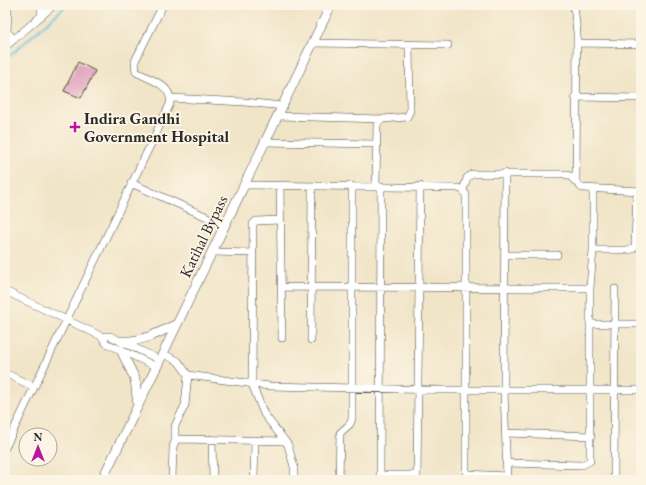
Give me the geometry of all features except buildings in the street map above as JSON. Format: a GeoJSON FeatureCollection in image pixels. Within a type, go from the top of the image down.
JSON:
{"type":"FeatureCollection","features":[{"type":"Feature","properties":{"kind":"main road","name":"Katihal Bypass"},"geometry":{"type":"LineString","coordinates":[[102,480],[331,5]]}},
{"type":"Feature","properties":{"kind":"main road"},"geometry":{"type":"LineString","coordinates":[[138,406],[135,379],[121,345],[145,338],[177,324]]}},
{"type":"Feature","properties":{"kind":"street"},"geometry":{"type":"LineString","coordinates":[[8,5],[6,32],[14,39]]}},
{"type":"Feature","properties":{"kind":"street"},"geometry":{"type":"LineString","coordinates":[[41,5],[41,16]]}},
{"type":"Feature","properties":{"kind":"street"},"geometry":{"type":"LineString","coordinates":[[5,47],[54,5]]}},
{"type":"Feature","properties":{"kind":"street"},"geometry":{"type":"LineString","coordinates":[[5,448],[170,104],[171,98],[166,88],[136,72],[135,67],[135,61],[163,5]]}},
{"type":"Feature","properties":{"kind":"street"},"geometry":{"type":"LineString","coordinates":[[574,5],[577,24],[576,182]]}},
{"type":"Feature","properties":{"kind":"street"},"geometry":{"type":"LineString","coordinates":[[577,42],[641,44]]}},
{"type":"Feature","properties":{"kind":"street"},"geometry":{"type":"LineString","coordinates":[[313,43],[448,45]]}},
{"type":"Feature","properties":{"kind":"street"},"geometry":{"type":"LineString","coordinates":[[278,116],[383,119],[405,117],[409,114],[409,45]]}},
{"type":"Feature","properties":{"kind":"street"},"geometry":{"type":"LineString","coordinates":[[576,97],[641,98]]}},
{"type":"Feature","properties":{"kind":"street"},"geometry":{"type":"LineString","coordinates":[[171,98],[244,102],[283,106]]}},
{"type":"Feature","properties":{"kind":"street"},"geometry":{"type":"LineString","coordinates":[[383,119],[377,123],[376,144],[380,288],[380,478],[417,478],[420,186]]}},
{"type":"Feature","properties":{"kind":"street"},"geometry":{"type":"LineString","coordinates":[[265,142],[376,144]]}},
{"type":"Feature","properties":{"kind":"street"},"geometry":{"type":"LineString","coordinates":[[463,190],[467,178],[472,174],[564,174],[570,176],[582,188],[639,191],[634,248],[630,250],[593,250]]}},
{"type":"Feature","properties":{"kind":"street"},"geometry":{"type":"LineString","coordinates":[[245,185],[312,187],[420,186],[458,188],[463,190],[466,195],[466,477],[507,478],[504,389],[505,174]]}},
{"type":"Feature","properties":{"kind":"street"},"geometry":{"type":"LineString","coordinates":[[132,183],[225,225]]}},
{"type":"Feature","properties":{"kind":"street"},"geometry":{"type":"LineString","coordinates":[[280,186],[282,338]]}},
{"type":"Feature","properties":{"kind":"street"},"geometry":{"type":"LineString","coordinates":[[338,480],[339,437],[341,430],[351,422],[352,186]]}},
{"type":"Feature","properties":{"kind":"street"},"geometry":{"type":"LineString","coordinates":[[311,340],[312,187]]}},
{"type":"Feature","properties":{"kind":"street"},"geometry":{"type":"LineString","coordinates":[[507,464],[586,464],[590,459],[590,288],[593,250],[593,189]]}},
{"type":"Feature","properties":{"kind":"street"},"geometry":{"type":"LineString","coordinates":[[280,220],[254,222],[252,254],[252,384],[264,414],[288,445],[294,468],[294,480]]}},
{"type":"Feature","properties":{"kind":"street"},"geometry":{"type":"LineString","coordinates":[[212,252],[252,254]]}},
{"type":"Feature","properties":{"kind":"street"},"geometry":{"type":"LineString","coordinates":[[505,256],[557,255]]}},
{"type":"Feature","properties":{"kind":"street"},"geometry":{"type":"LineString","coordinates":[[281,287],[590,288]]}},
{"type":"Feature","properties":{"kind":"street"},"geometry":{"type":"LineString","coordinates":[[614,480],[615,289]]}},
{"type":"Feature","properties":{"kind":"street"},"geometry":{"type":"LineString","coordinates":[[5,291],[101,336],[110,336],[121,345],[160,360],[178,361],[188,375],[185,406],[175,426],[172,480]]}},
{"type":"Feature","properties":{"kind":"street"},"geometry":{"type":"LineString","coordinates":[[591,324],[641,324]]}},
{"type":"Feature","properties":{"kind":"street"},"geometry":{"type":"LineString","coordinates":[[5,373],[34,387]]}},
{"type":"Feature","properties":{"kind":"street"},"geometry":{"type":"LineString","coordinates":[[188,375],[269,386],[351,389],[641,390]]}},
{"type":"Feature","properties":{"kind":"street"},"geometry":{"type":"LineString","coordinates":[[506,433],[591,436]]}},
{"type":"Feature","properties":{"kind":"street"},"geometry":{"type":"LineString","coordinates":[[174,440],[212,439],[285,441]]}},
{"type":"Feature","properties":{"kind":"street"},"geometry":{"type":"LineString","coordinates":[[212,439],[213,480]]}},
{"type":"Feature","properties":{"kind":"street"},"geometry":{"type":"LineString","coordinates":[[254,480],[255,440]]}},
{"type":"Feature","properties":{"kind":"waterway"},"geometry":{"type":"LineString","coordinates":[[5,60],[67,5]]}},
{"type":"Feature","properties":{"kind":"place","name":"Indira Gandhi Government Hospital"},"geometry":{"type":"Point","coordinates":[75,127]}}]}
